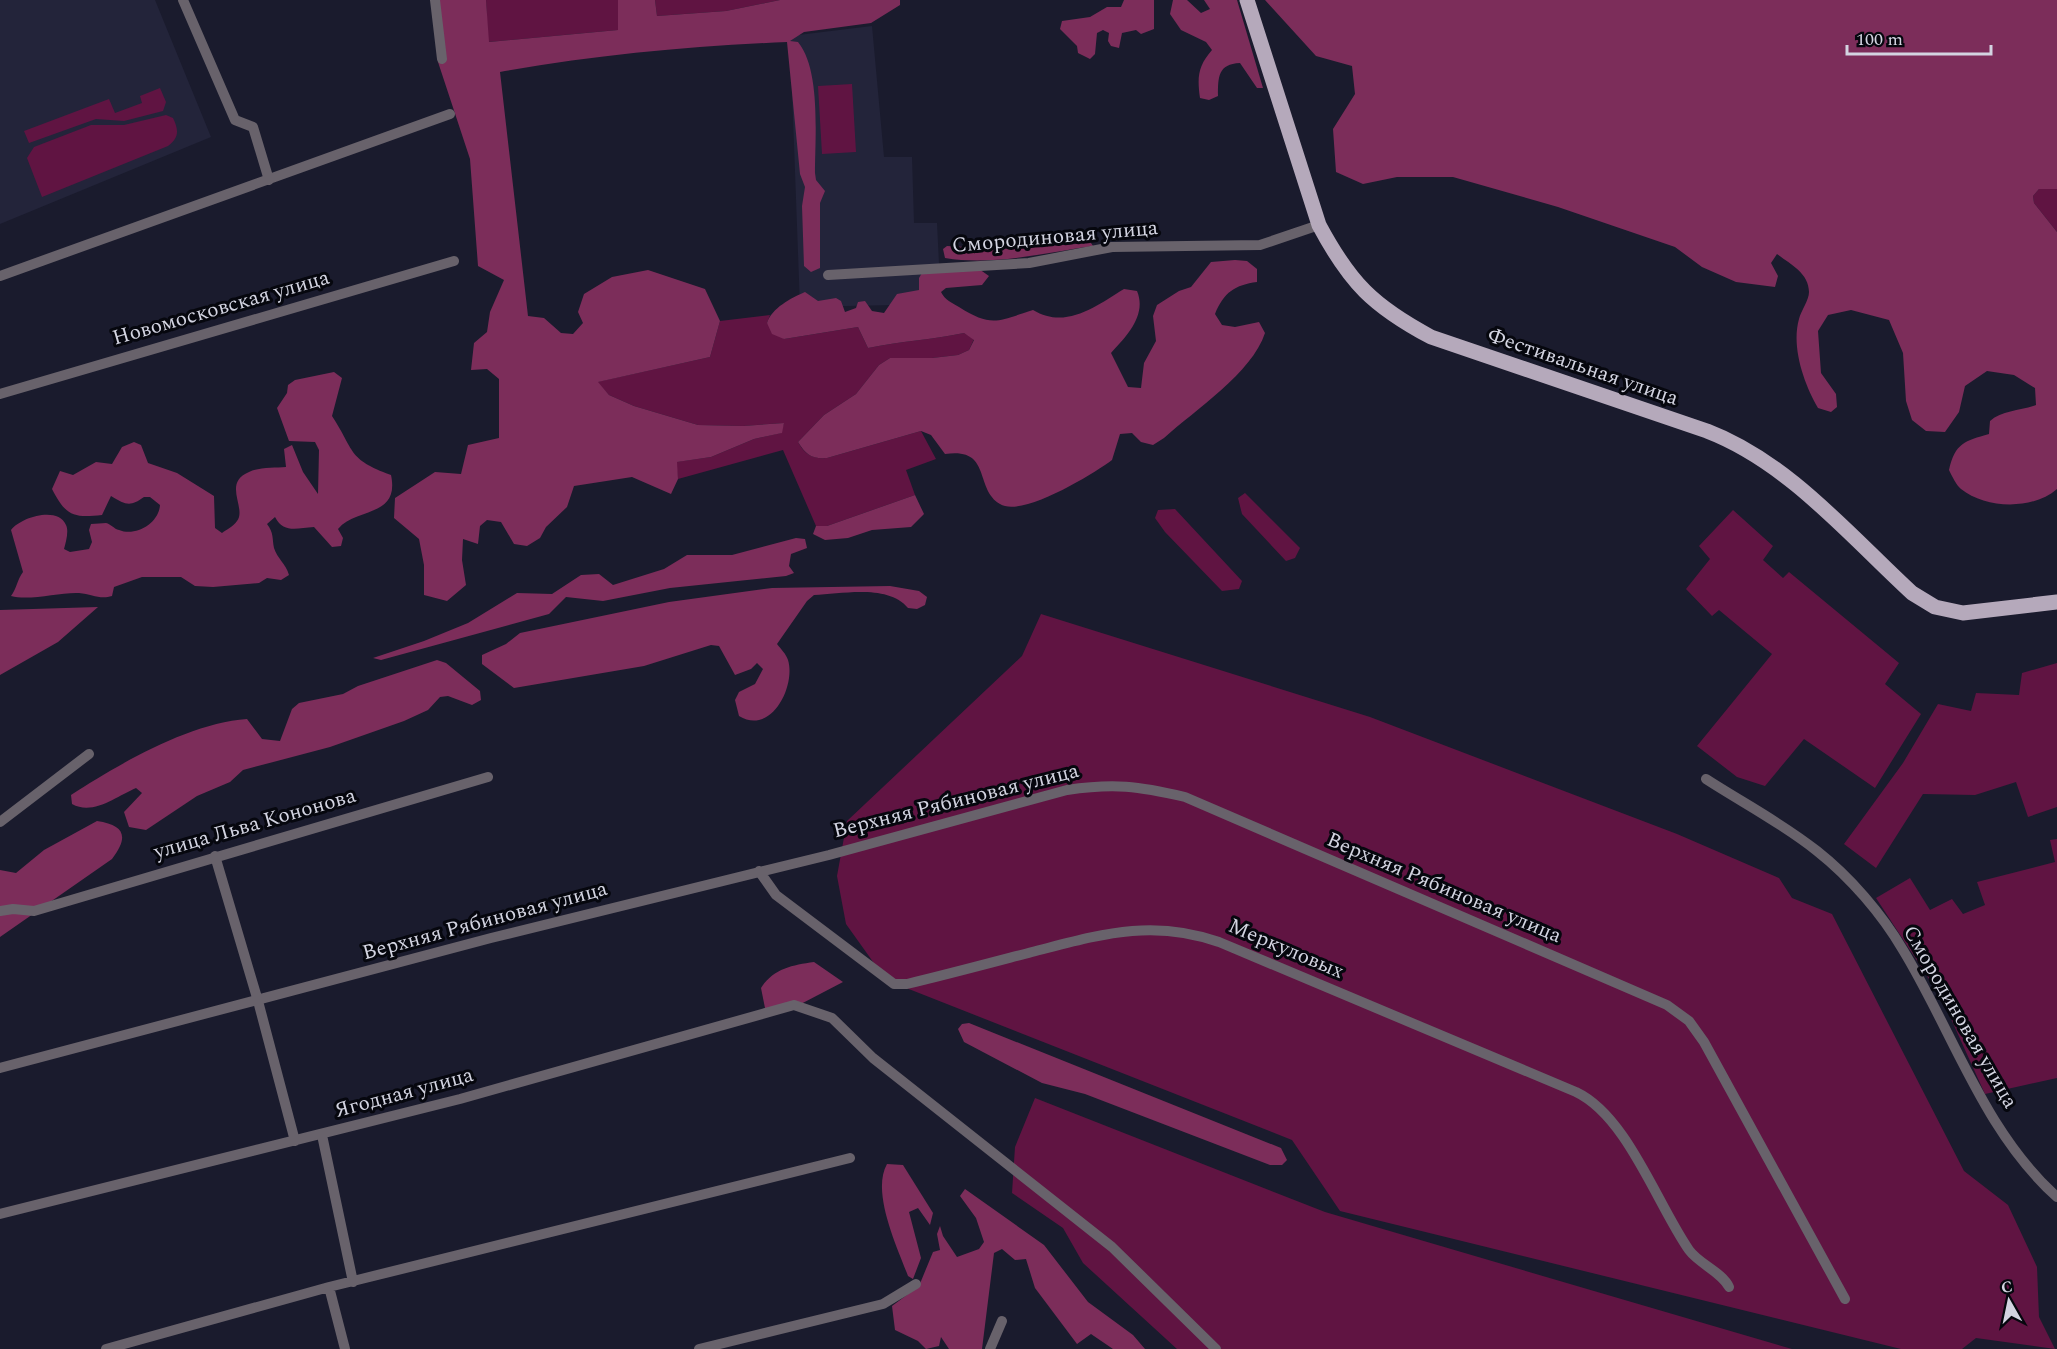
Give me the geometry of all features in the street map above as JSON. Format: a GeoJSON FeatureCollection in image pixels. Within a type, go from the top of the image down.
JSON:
{"type":"FeatureCollection","features":[{"type":"Feature","properties":{"kind":"main road","name":"Фестивальная улица"},"geometry":{"type":"LineString","coordinates":[[1248,0],[1319,225],[1337,259],[1358,286],[1392,316],[1431,337],[1707,431],[1745,448],[1784,475],[1912,593],[1935,607],[1963,613],[2057,602]]}},
{"type":"Feature","properties":{"kind":"street"},"geometry":{"type":"LineString","coordinates":[[183,0],[235,120],[253,127],[269,180]]}},
{"type":"Feature","properties":{"kind":"street"},"geometry":{"type":"LineString","coordinates":[[435,0],[442,59]]}},
{"type":"Feature","properties":{"kind":"street"},"geometry":{"type":"LineString","coordinates":[[0,276],[450,114]]}},
{"type":"Feature","properties":{"kind":"street","name":"Смородиновая улица"},"geometry":{"type":"LineString","coordinates":[[828,275],[1029,263],[1112,247],[1260,245],[1319,225]]}},
{"type":"Feature","properties":{"kind":"street","name":"Новомосковская улица"},"geometry":{"type":"LineString","coordinates":[[0,394],[454,261]]}},
{"type":"Feature","properties":{"kind":"street"},"geometry":{"type":"LineString","coordinates":[[0,822],[90,754]]}},
{"type":"Feature","properties":{"kind":"street","name":"улица Льва Кононова"},"geometry":{"type":"LineString","coordinates":[[0,911],[13,909],[34,911],[488,777]]}},
{"type":"Feature","properties":{"kind":"street","name":"Смородиновая улица"},"geometry":{"type":"LineString","coordinates":[[1706,779],[1776,821],[1818,851],[1865,898],[1902,949],[1992,1116],[2023,1162],[2057,1197]]}},
{"type":"Feature","properties":{"kind":"street","name":"Верхняя Рябиновая улица"},"geometry":{"type":"LineString","coordinates":[[0,1068],[491,938],[759,871],[1067,790],[1105,784],[1148,788],[1185,797],[1667,1005],[1689,1021],[1704,1041],[1845,1299]]}},
{"type":"Feature","properties":{"kind":"street"},"geometry":{"type":"LineString","coordinates":[[215,856],[258,1001],[295,1141]]}},
{"type":"Feature","properties":{"kind":"street","name":"Меркуловых"},"geometry":{"type":"LineString","coordinates":[[759,871],[776,895],[894,984],[908,984],[1114,932],[1145,929],[1183,932],[1219,942],[1576,1092],[1593,1101],[1612,1121],[1689,1250],[1729,1287]]}},
{"type":"Feature","properties":{"kind":"street","name":"Ягодная улица"},"geometry":{"type":"LineString","coordinates":[[0,1214],[471,1096],[794,1005],[832,1018],[873,1058],[1112,1247],[1216,1349]]}},
{"type":"Feature","properties":{"kind":"street"},"geometry":{"type":"LineString","coordinates":[[322,1135],[353,1282]]}},
{"type":"Feature","properties":{"kind":"street"},"geometry":{"type":"LineString","coordinates":[[106,1349],[329,1287],[850,1158]]}},
{"type":"Feature","properties":{"kind":"street"},"geometry":{"type":"LineString","coordinates":[[699,1349],[884,1304],[916,1284]]}},
{"type":"Feature","properties":{"kind":"street"},"geometry":{"type":"LineString","coordinates":[[329,1287],[345,1349]]}},
{"type":"Feature","properties":{"kind":"street"},"geometry":{"type":"LineString","coordinates":[[990,1349],[1002,1320]]}},
{"type":"Feature","properties":{"kind":"shaded area"},"geometry":{"type":"Polygon","coordinates":[[[0,0],[155,0],[211,137],[0,224],[0,0]]]}},
{"type":"Feature","properties":{"kind":"shaded area"},"geometry":{"type":"Polygon","coordinates":[[[435,0],[486,0],[489,42],[618,30],[618,0],[655,0],[657,16],[726,11],[780,0],[900,0],[900,5],[871,23],[804,32],[790,41],[798,42],[810,69],[816,123],[815,173],[816,180],[825,191],[820,203],[820,268],[811,272],[804,266],[802,206],[805,187],[800,174],[787,42],[643,52],[500,72],[528,316],[544,318],[561,333],[573,334],[583,323],[578,312],[584,294],[612,277],[648,270],[705,289],[720,321],[710,357],[598,382],[609,395],[634,406],[698,425],[743,426],[784,423],[782,433],[754,439],[711,457],[677,462],[678,479],[671,494],[632,477],[574,486],[567,507],[546,527],[540,538],[527,546],[514,544],[501,522],[487,520],[480,526],[478,544],[463,539],[462,560],[466,585],[447,601],[424,595],[424,565],[419,539],[394,518],[395,498],[435,472],[461,474],[468,445],[499,438],[499,379],[487,369],[471,370],[474,343],[487,332],[490,312],[504,280],[478,266],[470,159],[438,62],[435,0]]]}},
{"type":"Feature","properties":{"kind":"shaded area"},"geometry":{"type":"Polygon","coordinates":[[[486,0],[618,0],[618,30],[488,42],[486,0]]]}},
{"type":"Feature","properties":{"kind":"shaded area"},"geometry":{"type":"Polygon","coordinates":[[[655,0],[780,0],[726,11],[657,16],[655,0]]]}},
{"type":"Feature","properties":{"kind":"shaded area"},"geometry":{"type":"Polygon","coordinates":[[[1124,0],[1154,0],[1154,29],[1141,34],[1136,30],[1122,33],[1119,48],[1111,46],[1108,41],[1109,33],[1103,30],[1097,33],[1095,54],[1090,59],[1078,53],[1077,46],[1060,29],[1062,21],[1090,17],[1107,7],[1121,7],[1124,0]]]}},
{"type":"Feature","properties":{"kind":"shaded area"},"geometry":{"type":"Polygon","coordinates":[[[1173,0],[1187,0],[1201,13],[1210,9],[1204,0],[1237,0],[1263,88],[1257,88],[1240,63],[1233,64],[1223,69],[1219,77],[1218,96],[1209,100],[1200,98],[1200,72],[1212,50],[1206,42],[1181,30],[1170,14],[1173,0]]]}},
{"type":"Feature","properties":{"kind":"shaded area"},"geometry":{"type":"Polygon","coordinates":[[[1265,0],[2057,0],[2057,189],[2039,189],[2033,196],[2034,203],[2057,232],[2057,489],[2035,501],[2009,504],[1971,496],[1959,487],[1949,470],[1954,454],[1967,441],[1989,434],[1990,421],[1995,417],[2036,405],[2035,388],[2014,375],[1987,371],[1965,386],[1959,412],[1945,432],[1926,431],[1912,420],[1906,401],[1903,353],[1889,320],[1851,310],[1828,315],[1818,331],[1821,373],[1836,394],[1837,407],[1831,412],[1818,408],[1800,365],[1797,341],[1799,319],[1809,295],[1808,285],[1798,270],[1777,254],[1771,263],[1778,276],[1775,287],[1736,282],[1702,267],[1675,247],[1558,207],[1453,177],[1397,177],[1363,184],[1336,172],[1333,129],[1355,94],[1352,66],[1316,56],[1265,0]]]}},
{"type":"Feature","properties":{"kind":"shaded area"},"geometry":{"type":"Polygon","coordinates":[[[872,26],[884,157],[912,157],[914,223],[937,223],[941,304],[800,307],[790,36],[872,26]]]}},
{"type":"Feature","properties":{"kind":"shaded area"},"geometry":{"type":"Polygon","coordinates":[[[852,84],[856,152],[822,154],[818,86],[852,84]]]}},
{"type":"Feature","properties":{"kind":"shaded area"},"geometry":{"type":"Polygon","coordinates":[[[160,88],[166,102],[163,111],[124,121],[96,119],[29,143],[24,131],[109,99],[115,113],[142,103],[140,96],[160,88]]]}},
{"type":"Feature","properties":{"kind":"shaded area"},"geometry":{"type":"Polygon","coordinates":[[[166,115],[173,118],[177,130],[176,137],[168,146],[42,197],[27,158],[34,147],[91,125],[124,125],[166,115]]]}},
{"type":"Feature","properties":{"kind":"shaded area"},"geometry":{"type":"Polygon","coordinates":[[[2055,187],[2057,189],[2057,232],[2034,203],[2033,196],[2039,189],[2055,187]]]}},
{"type":"Feature","properties":{"kind":"shaded area"},"geometry":{"type":"Polygon","coordinates":[[[1091,243],[1093,246],[1000,260],[945,258],[943,249],[947,246],[1002,249],[1091,243]]]}},
{"type":"Feature","properties":{"kind":"shaded area"},"geometry":{"type":"Polygon","coordinates":[[[1247,261],[1257,269],[1257,282],[1242,285],[1231,291],[1222,300],[1215,314],[1222,325],[1235,327],[1259,322],[1265,333],[1248,362],[1221,390],[1164,438],[1153,445],[1141,442],[1132,433],[1120,434],[1112,460],[1057,493],[1024,505],[1010,507],[1000,504],[992,497],[980,470],[970,457],[960,453],[945,454],[931,435],[921,431],[827,458],[810,455],[798,442],[824,415],[856,394],[879,365],[890,358],[932,358],[958,355],[969,350],[974,340],[964,333],[868,348],[858,327],[784,339],[772,334],[767,323],[769,318],[788,300],[805,292],[818,301],[836,298],[841,301],[845,312],[856,308],[858,302],[865,301],[872,311],[884,313],[897,294],[919,290],[919,278],[922,273],[979,269],[989,276],[982,285],[946,288],[941,292],[949,301],[970,314],[995,320],[1033,310],[1045,316],[1069,317],[1092,308],[1124,289],[1137,291],[1139,308],[1134,325],[1111,353],[1128,387],[1141,388],[1144,363],[1156,341],[1153,316],[1157,305],[1179,291],[1191,287],[1211,262],[1247,261]]]}},
{"type":"Feature","properties":{"kind":"shaded area"},"geometry":{"type":"Polygon","coordinates":[[[770,315],[767,323],[784,339],[858,327],[868,348],[964,333],[974,339],[969,350],[958,355],[932,358],[890,358],[879,365],[856,394],[824,415],[798,442],[810,455],[827,458],[921,431],[936,459],[906,470],[915,495],[827,526],[816,526],[783,450],[678,479],[676,462],[711,457],[754,439],[781,433],[784,423],[743,426],[698,425],[634,406],[609,395],[597,382],[710,357],[720,321],[770,315]]]}},
{"type":"Feature","properties":{"kind":"shaded area"},"geometry":{"type":"Polygon","coordinates":[[[334,372],[342,378],[332,416],[359,459],[391,475],[392,489],[383,505],[355,517],[338,529],[343,538],[341,546],[332,547],[314,527],[287,528],[282,526],[275,517],[267,524],[272,533],[275,552],[289,575],[281,580],[267,578],[259,583],[213,587],[195,586],[181,577],[142,577],[114,587],[112,596],[108,597],[79,593],[27,598],[11,596],[23,572],[11,530],[23,521],[48,515],[62,519],[67,530],[64,549],[70,552],[89,549],[92,542],[89,530],[91,524],[106,523],[117,529],[132,532],[145,527],[156,517],[160,505],[150,497],[144,497],[128,504],[111,496],[102,515],[77,515],[66,510],[52,489],[60,471],[73,475],[96,462],[112,464],[122,447],[134,442],[141,445],[148,463],[177,473],[214,496],[215,528],[222,533],[234,525],[239,516],[237,482],[241,477],[257,469],[286,467],[284,449],[292,445],[303,472],[318,494],[319,450],[315,442],[289,441],[277,408],[287,393],[288,385],[295,380],[334,372]]]}},
{"type":"Feature","properties":{"kind":"shaded area"},"geometry":{"type":"Polygon","coordinates":[[[1245,493],[1300,548],[1295,558],[1286,561],[1242,514],[1238,498],[1245,493]]]}},
{"type":"Feature","properties":{"kind":"shaded area"},"geometry":{"type":"Polygon","coordinates":[[[915,495],[924,514],[911,527],[872,530],[848,538],[825,540],[813,534],[816,526],[827,526],[915,495]]]}},
{"type":"Feature","properties":{"kind":"shaded area"},"geometry":{"type":"Polygon","coordinates":[[[1175,509],[1242,581],[1239,589],[1222,591],[1165,532],[1155,518],[1158,510],[1175,509]]]}},
{"type":"Feature","properties":{"kind":"shaded area"},"geometry":{"type":"Polygon","coordinates":[[[1733,510],[1773,546],[1763,560],[1783,578],[1789,572],[1899,663],[1885,684],[1921,714],[1875,788],[1804,739],[1765,786],[1737,777],[1697,746],[1772,654],[1719,610],[1712,616],[1686,589],[1710,559],[1699,546],[1733,510]]]}},
{"type":"Feature","properties":{"kind":"shaded area"},"geometry":{"type":"Polygon","coordinates":[[[796,538],[805,539],[807,548],[791,554],[789,566],[794,573],[786,576],[670,588],[603,601],[566,597],[549,614],[381,660],[373,658],[468,623],[517,593],[552,594],[581,575],[599,574],[613,585],[664,569],[687,555],[732,555],[796,538]]]}},
{"type":"Feature","properties":{"kind":"shaded area"},"geometry":{"type":"Polygon","coordinates":[[[890,586],[919,591],[927,597],[925,605],[917,609],[908,608],[889,596],[864,592],[814,595],[807,601],[777,644],[788,660],[790,671],[784,694],[771,714],[761,719],[751,720],[739,716],[735,700],[739,692],[755,684],[763,669],[757,663],[751,669],[735,675],[719,646],[711,645],[644,666],[514,688],[482,664],[482,655],[506,644],[520,633],[669,602],[772,588],[890,586]]]}},
{"type":"Feature","properties":{"kind":"shaded area"},"geometry":{"type":"Polygon","coordinates":[[[98,607],[58,642],[0,675],[0,610],[98,607]]]}},
{"type":"Feature","properties":{"kind":"shaded area"},"geometry":{"type":"Polygon","coordinates":[[[1041,614],[1370,717],[1677,834],[1779,878],[1792,898],[1832,914],[1964,1171],[2008,1205],[2037,1267],[2039,1317],[2055,1349],[1976,1338],[1962,1349],[1901,1349],[1340,1211],[1292,1140],[886,980],[846,924],[837,876],[847,821],[1022,656],[1041,614]]]}},
{"type":"Feature","properties":{"kind":"shaded area"},"geometry":{"type":"Polygon","coordinates":[[[437,660],[446,663],[480,691],[481,700],[472,705],[448,696],[440,697],[428,710],[404,721],[330,747],[243,770],[230,782],[197,796],[146,830],[129,827],[124,812],[142,793],[136,788],[105,804],[88,808],[72,804],[71,795],[132,758],[178,737],[225,722],[247,719],[262,739],[280,741],[292,709],[299,703],[343,694],[358,686],[437,660]]]}},
{"type":"Feature","properties":{"kind":"shaded area"},"geometry":{"type":"Polygon","coordinates":[[[2057,663],[2057,807],[2028,817],[2016,782],[1975,795],[1923,794],[1876,868],[1844,844],[1903,763],[1938,704],[1971,711],[1976,693],[2019,695],[2022,673],[2057,663]]]}},
{"type":"Feature","properties":{"kind":"shaded area"},"geometry":{"type":"Polygon","coordinates":[[[97,821],[114,826],[121,833],[121,844],[112,859],[0,937],[0,870],[16,873],[44,850],[97,821]]]}},
{"type":"Feature","properties":{"kind":"shaded area"},"geometry":{"type":"Polygon","coordinates":[[[2057,839],[2057,1078],[1985,1094],[1942,999],[1876,898],[1910,878],[1930,910],[1952,899],[1963,914],[1985,905],[1977,882],[2055,862],[2050,840],[2057,839]]]}},
{"type":"Feature","properties":{"kind":"shaded area"},"geometry":{"type":"Polygon","coordinates":[[[814,962],[843,982],[797,1006],[774,1014],[765,1008],[761,988],[771,976],[791,967],[814,962]]]}},
{"type":"Feature","properties":{"kind":"shaded area"},"geometry":{"type":"Polygon","coordinates":[[[969,1023],[1281,1148],[1287,1160],[1282,1165],[1270,1165],[1085,1094],[1042,1083],[964,1042],[958,1029],[962,1024],[969,1023]]]}},
{"type":"Feature","properties":{"kind":"shaded area"},"geometry":{"type":"Polygon","coordinates":[[[1035,1098],[1325,1212],[1792,1349],[1177,1349],[1083,1263],[1063,1228],[1012,1193],[1015,1147],[1035,1098]]]}},
{"type":"Feature","properties":{"kind":"shaded area"},"geometry":{"type":"Polygon","coordinates":[[[887,1164],[903,1165],[933,1213],[930,1225],[918,1208],[909,1212],[921,1258],[913,1279],[908,1276],[887,1220],[882,1189],[887,1164]]]}},
{"type":"Feature","properties":{"kind":"shaded area"},"geometry":{"type":"Polygon","coordinates":[[[965,1189],[1044,1245],[1088,1302],[1133,1335],[1145,1349],[1113,1349],[1091,1334],[1077,1344],[1035,1288],[1026,1259],[1015,1260],[1002,1249],[994,1253],[982,1349],[949,1349],[941,1337],[939,1346],[926,1349],[918,1341],[895,1330],[892,1306],[919,1286],[933,1252],[940,1250],[937,1234],[940,1226],[943,1236],[957,1257],[979,1249],[984,1242],[976,1218],[960,1196],[965,1189]]]}}]}
